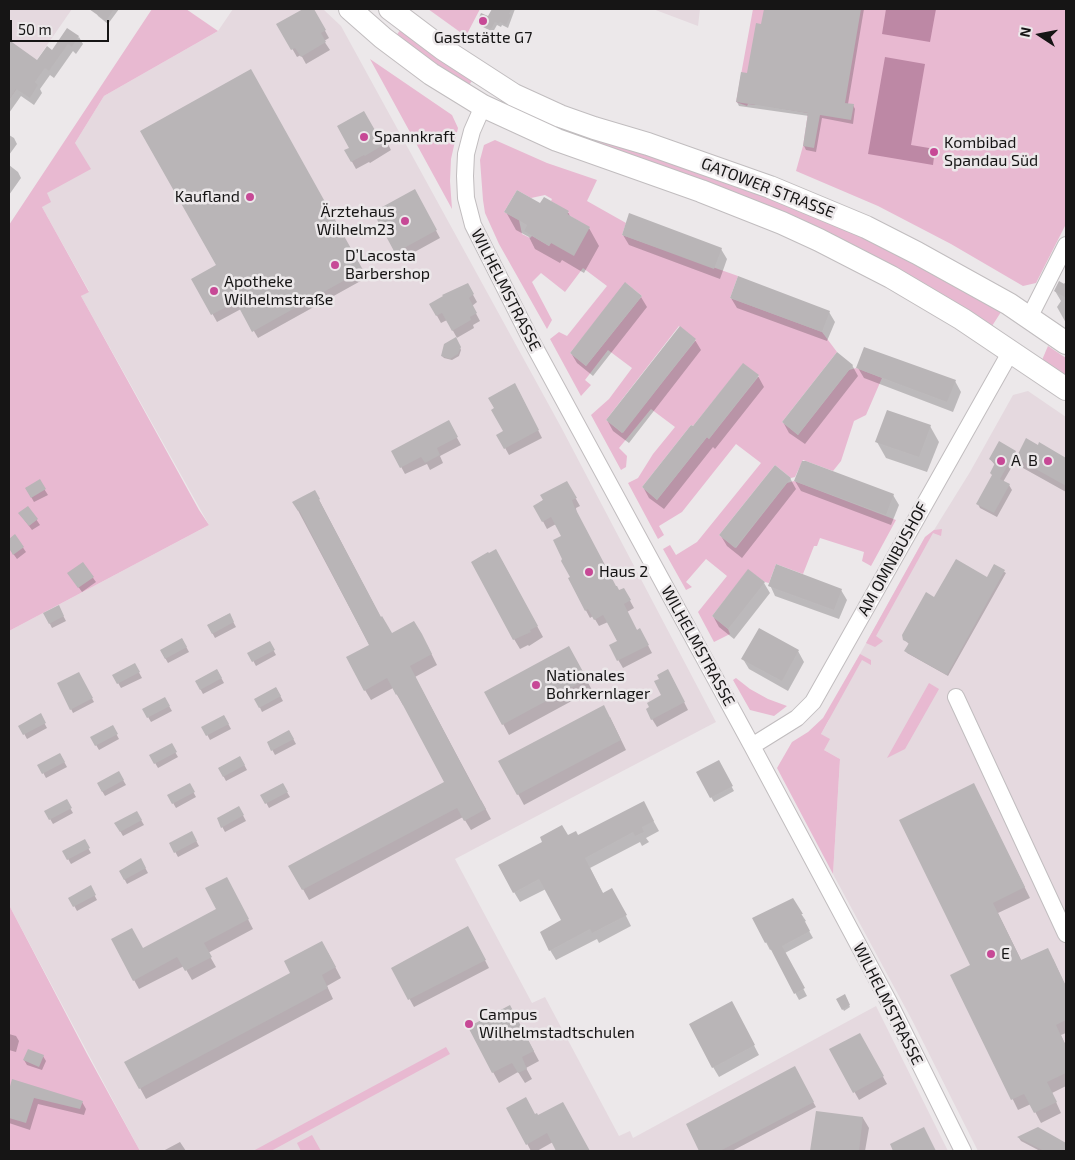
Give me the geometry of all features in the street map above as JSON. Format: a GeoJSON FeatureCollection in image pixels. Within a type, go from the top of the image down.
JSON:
{"type":"FeatureCollection","features":[{"type":"Feature","properties":{"kind":"main road"},"geometry":{"type":"LineString","coordinates":[[350,9],[383,38],[431,74],[483,106]]}},
{"type":"Feature","properties":{"kind":"main road"},"geometry":{"type":"LineString","coordinates":[[383,38],[395,13],[443,49],[495,83]]}},
{"type":"Feature","properties":{"kind":"main road","name":"WILHELMSTRASSE"},"geometry":{"type":"LineString","coordinates":[[483,106],[495,83]]}},
{"type":"Feature","properties":{"kind":"main road","name":"GATOWER STRASSE"},"geometry":{"type":"LineString","coordinates":[[495,83],[514,95],[560,116],[707,164],[783,192],[849,220],[925,257],[1009,304],[1066,343]]}},
{"type":"Feature","properties":{"kind":"main road","name":"GATOWER STRASSE"},"geometry":{"type":"LineString","coordinates":[[483,106],[557,140],[701,191],[782,223],[891,277],[962,319],[1066,389]]}},
{"type":"Feature","properties":{"kind":"main road"},"geometry":{"type":"LineString","coordinates":[[1011,351],[1029,318]]}},
{"type":"Feature","properties":{"kind":"street","name":"WILHELMSTRASSE"},"geometry":{"type":"LineString","coordinates":[[483,106],[472,131],[466,154],[466,198],[473,225],[532,342],[889,1002],[963,1151]]}},
{"type":"Feature","properties":{"kind":"street"},"geometry":{"type":"LineString","coordinates":[[1029,318],[1066,245]]}},
{"type":"Feature","properties":{"kind":"street","name":"AM OMNIBUSHOF"},"geometry":{"type":"LineString","coordinates":[[752,746],[796,718],[812,702],[1011,351]]}},
{"type":"Feature","properties":{"kind":"street"},"geometry":{"type":"LineString","coordinates":[[956,697],[1066,934]]}},
{"type":"Feature","properties":{"kind":"shaded area"},"geometry":{"type":"Polygon","coordinates":[[[9,9],[72,9],[9,100],[9,9]]]}},
{"type":"Feature","properties":{"kind":"shaded area"},"geometry":{"type":"Polygon","coordinates":[[[152,9],[186,9],[218,31],[104,96],[75,143],[91,169],[47,193],[51,202],[42,207],[89,292],[81,296],[209,525],[9,631],[9,225],[152,9]]]}},
{"type":"Feature","properties":{"kind":"shaded area"},"geometry":{"type":"Polygon","coordinates":[[[233,9],[323,9],[341,26],[561,427],[716,722],[455,859],[532,1003],[545,997],[619,1136],[630,1131],[633,1138],[876,1006],[948,1151],[140,1151],[9,905],[9,631],[209,525],[81,296],[89,291],[42,207],[47,193],[104,96],[218,31],[233,9]]]}},
{"type":"Feature","properties":{"kind":"shaded area"},"geometry":{"type":"Polygon","coordinates":[[[428,9],[480,9],[467,34],[460,32],[428,9]]]}},
{"type":"Feature","properties":{"kind":"shaded area"},"geometry":{"type":"Polygon","coordinates":[[[653,9],[700,9],[698,26],[653,9]]]}},
{"type":"Feature","properties":{"kind":"shaded area","name":"Kombibad Spandau Süd"},"geometry":{"type":"Polygon","coordinates":[[[753,9],[1066,9],[1066,224],[1036,283],[1023,286],[951,244],[878,206],[796,171],[803,146],[808,113],[756,104],[748,104],[747,106],[736,102],[753,9]]]}},
{"type":"Feature","properties":{"kind":"shaded area"},"geometry":{"type":"Polygon","coordinates":[[[886,9],[936,9],[930,42],[882,34],[886,9]]]}},
{"type":"Feature","properties":{"kind":"shaded area"},"geometry":{"type":"Polygon","coordinates":[[[401,29],[473,79],[468,87],[395,37],[401,29]]]}},
{"type":"Feature","properties":{"kind":"shaded area"},"geometry":{"type":"Polygon","coordinates":[[[885,57],[925,64],[911,145],[935,149],[933,165],[868,154],[885,57]]]}},
{"type":"Feature","properties":{"kind":"shaded area"},"geometry":{"type":"Polygon","coordinates":[[[370,59],[452,115],[458,128],[451,159],[452,209],[370,59]]]}},
{"type":"Feature","properties":{"kind":"shaded area"},"geometry":{"type":"Polygon","coordinates":[[[514,106],[747,187],[878,243],[1001,312],[992,326],[604,148],[512,111],[514,106]]]}},
{"type":"Feature","properties":{"kind":"shaded area"},"geometry":{"type":"Polygon","coordinates":[[[495,140],[547,163],[597,180],[587,201],[626,223],[622,235],[738,276],[730,298],[822,332],[837,352],[782,422],[798,435],[849,370],[856,368],[882,378],[866,415],[854,421],[841,461],[833,471],[803,460],[795,477],[791,478],[775,465],[719,535],[736,548],[787,483],[794,481],[896,520],[871,566],[862,561],[864,552],[820,538],[817,546],[814,546],[803,574],[776,564],[769,583],[748,570],[712,616],[728,629],[730,634],[714,642],[698,612],[727,576],[706,559],[686,582],[692,587],[686,590],[663,549],[670,545],[676,555],[697,542],[761,463],[736,444],[682,512],[659,526],[664,535],[658,539],[628,483],[638,478],[653,454],[675,427],[651,409],[619,448],[627,456],[626,467],[621,470],[591,415],[609,399],[632,368],[608,350],[585,380],[591,385],[581,396],[550,339],[559,332],[567,336],[607,286],[583,268],[565,292],[541,273],[532,282],[552,320],[547,329],[499,244],[485,213],[480,160],[484,145],[495,140]],[[517,190],[504,212],[519,220],[522,234],[530,238],[532,236],[549,246],[551,243],[590,228],[567,214],[569,212],[545,195],[531,198],[517,190]],[[626,283],[570,353],[586,366],[642,296],[626,283]],[[679,326],[606,420],[622,433],[696,340],[679,326]],[[743,364],[693,426],[691,425],[642,487],[657,500],[759,376],[743,364]]]}},
{"type":"Feature","properties":{"kind":"shaded area"},"geometry":{"type":"Polygon","coordinates":[[[1048,346],[1066,358],[1066,377],[1042,360],[1048,346]]]}},
{"type":"Feature","properties":{"kind":"shaded area"},"geometry":{"type":"Polygon","coordinates":[[[1028,391],[1066,417],[1066,1151],[978,1151],[912,1020],[833,874],[840,759],[824,750],[821,734],[829,720],[830,708],[925,537],[934,530],[970,472],[1013,395],[1028,391]]]}},
{"type":"Feature","properties":{"kind":"shaded area"},"geometry":{"type":"Polygon","coordinates":[[[942,529],[941,536],[933,533],[876,636],[883,641],[875,647],[866,643],[925,537],[934,530],[942,529]]]}},
{"type":"Feature","properties":{"kind":"shaded area"},"geometry":{"type":"Polygon","coordinates":[[[860,654],[871,660],[871,665],[862,660],[821,734],[830,739],[824,750],[840,759],[833,874],[777,768],[792,742],[808,732],[823,718],[860,654]]]}},
{"type":"Feature","properties":{"kind":"shaded area"},"geometry":{"type":"Polygon","coordinates":[[[736,678],[750,689],[768,699],[787,706],[774,716],[750,710],[733,680],[736,678]]]}},
{"type":"Feature","properties":{"kind":"shaded area"},"geometry":{"type":"Polygon","coordinates":[[[929,683],[939,689],[905,749],[887,758],[929,683]]]}},
{"type":"Feature","properties":{"kind":"shaded area"},"geometry":{"type":"Polygon","coordinates":[[[9,905],[87,1054],[140,1151],[9,1151],[9,905]]]}},
{"type":"Feature","properties":{"kind":"shaded area"},"geometry":{"type":"Polygon","coordinates":[[[446,1047],[450,1054],[271,1151],[253,1151],[446,1047]]]}},
{"type":"Feature","properties":{"kind":"shaded area"},"geometry":{"type":"Polygon","coordinates":[[[312,1135],[321,1151],[301,1151],[297,1143],[312,1135]]]}},
{"type":"Feature","properties":{"kind":"building"},"geometry":{"type":"Polygon","coordinates":[[[89,9],[114,9],[106,21],[89,9]]]}},
{"type":"Feature","properties":{"kind":"building"},"geometry":{"type":"Polygon","coordinates":[[[303,9],[314,9],[326,30],[321,33],[326,42],[301,57],[295,48],[291,50],[276,24],[303,9]]]}},
{"type":"Feature","properties":{"kind":"building"},"geometry":{"type":"Polygon","coordinates":[[[492,9],[512,9],[506,25],[495,22],[491,29],[477,22],[481,13],[488,16],[492,9]]]}},
{"type":"Feature","properties":{"kind":"building"},"geometry":{"type":"Polygon","coordinates":[[[764,9],[861,9],[845,103],[854,104],[851,120],[820,115],[814,148],[803,146],[808,113],[736,102],[741,72],[747,73],[756,23],[761,24],[764,9]]]}},
{"type":"Feature","properties":{"kind":"building"},"geometry":{"type":"Polygon","coordinates":[[[67,28],[79,36],[72,47],[68,44],[49,71],[45,68],[35,82],[38,85],[30,98],[16,89],[9,100],[9,40],[37,60],[47,46],[52,50],[67,28]]]}},
{"type":"Feature","properties":{"kind":"building","name":"Kaufland"},"geometry":{"type":"Polygon","coordinates":[[[251,69],[363,270],[252,332],[236,302],[211,315],[191,279],[216,265],[140,131],[251,69]]]}},
{"type":"Feature","properties":{"kind":"building","name":"Spannkraft"},"geometry":{"type":"Polygon","coordinates":[[[364,111],[376,132],[381,129],[388,142],[351,162],[344,150],[349,148],[337,126],[364,111]]]}},
{"type":"Feature","properties":{"kind":"building","name":"Ärztehaus Wilhelm23"},"geometry":{"type":"Polygon","coordinates":[[[415,189],[437,230],[395,253],[373,212],[415,189]]]}},
{"type":"Feature","properties":{"kind":"building"},"geometry":{"type":"Polygon","coordinates":[[[517,190],[540,203],[544,197],[569,211],[567,214],[590,227],[574,256],[551,243],[549,246],[524,231],[527,225],[504,212],[517,190]]]}},
{"type":"Feature","properties":{"kind":"building"},"geometry":{"type":"Polygon","coordinates":[[[629,213],[722,248],[714,269],[622,235],[629,213]]]}},
{"type":"Feature","properties":{"kind":"building"},"geometry":{"type":"Polygon","coordinates":[[[738,276],[830,311],[822,332],[730,298],[738,276]]]}},
{"type":"Feature","properties":{"kind":"building"},"geometry":{"type":"Polygon","coordinates":[[[1059,281],[1066,285],[1066,298],[1054,291],[1059,281]]]}},
{"type":"Feature","properties":{"kind":"building"},"geometry":{"type":"Polygon","coordinates":[[[625,282],[642,296],[586,366],[570,353],[625,282]]]}},
{"type":"Feature","properties":{"kind":"building"},"geometry":{"type":"Polygon","coordinates":[[[468,283],[474,294],[469,298],[477,313],[470,317],[471,320],[452,331],[442,313],[436,316],[429,304],[442,295],[468,283]]]}},
{"type":"Feature","properties":{"kind":"building"},"geometry":{"type":"Polygon","coordinates":[[[680,326],[696,339],[623,433],[606,420],[680,326]]]}},
{"type":"Feature","properties":{"kind":"building"},"geometry":{"type":"Polygon","coordinates":[[[456,337],[461,347],[458,354],[450,359],[441,356],[444,344],[456,337]]]}},
{"type":"Feature","properties":{"kind":"building"},"geometry":{"type":"Polygon","coordinates":[[[864,347],[956,380],[947,402],[856,368],[864,347]]]}},
{"type":"Feature","properties":{"kind":"building"},"geometry":{"type":"Polygon","coordinates":[[[837,352],[853,365],[798,435],[782,422],[837,352]]]}},
{"type":"Feature","properties":{"kind":"building"},"geometry":{"type":"Polygon","coordinates":[[[743,363],[759,375],[709,439],[707,437],[657,500],[642,487],[743,363]]]}},
{"type":"Feature","properties":{"kind":"building"},"geometry":{"type":"Polygon","coordinates":[[[515,383],[539,430],[504,449],[496,435],[503,431],[491,410],[494,408],[488,398],[515,383]]]}},
{"type":"Feature","properties":{"kind":"building"},"geometry":{"type":"Polygon","coordinates":[[[887,410],[931,425],[919,457],[875,442],[887,410]]]}},
{"type":"Feature","properties":{"kind":"building"},"geometry":{"type":"Polygon","coordinates":[[[449,420],[458,437],[437,448],[440,455],[425,463],[421,457],[400,468],[391,451],[449,420]]]}},
{"type":"Feature","properties":{"kind":"building","name":"B"},"geometry":{"type":"Polygon","coordinates":[[[1026,438],[1038,445],[1039,442],[1066,458],[1066,486],[1016,458],[1026,438]]]}},
{"type":"Feature","properties":{"kind":"building"},"geometry":{"type":"Polygon","coordinates":[[[999,441],[1016,451],[1000,479],[1010,484],[994,513],[976,504],[992,475],[990,473],[995,463],[989,459],[999,441]]]}},
{"type":"Feature","properties":{"kind":"building"},"geometry":{"type":"Polygon","coordinates":[[[802,461],[894,494],[886,515],[794,481],[802,461]]]}},
{"type":"Feature","properties":{"kind":"building"},"geometry":{"type":"Polygon","coordinates":[[[775,465],[791,478],[735,548],[719,535],[775,465]]]}},
{"type":"Feature","properties":{"kind":"building"},"geometry":{"type":"Polygon","coordinates":[[[40,479],[46,489],[31,498],[25,488],[40,479]]]}},
{"type":"Feature","properties":{"kind":"building","name":"Haus 2"},"geometry":{"type":"Polygon","coordinates":[[[567,481],[577,498],[572,500],[574,506],[616,586],[619,590],[624,588],[631,600],[624,604],[637,630],[640,628],[649,645],[617,661],[609,645],[617,641],[603,615],[594,620],[588,609],[585,611],[568,578],[570,577],[553,540],[561,536],[551,517],[542,522],[533,506],[543,500],[540,495],[567,481]]]}},
{"type":"Feature","properties":{"kind":"building"},"geometry":{"type":"Polygon","coordinates":[[[315,490],[381,617],[392,633],[414,621],[422,634],[432,654],[410,666],[486,809],[464,821],[457,808],[302,890],[288,866],[444,782],[387,678],[364,691],[346,657],[369,645],[299,510],[292,502],[315,490]]]}},
{"type":"Feature","properties":{"kind":"building"},"geometry":{"type":"Polygon","coordinates":[[[28,506],[38,519],[29,526],[18,513],[28,506]]]}},
{"type":"Feature","properties":{"kind":"building"},"geometry":{"type":"Polygon","coordinates":[[[15,534],[24,547],[13,555],[9,548],[9,539],[15,534]]]}},
{"type":"Feature","properties":{"kind":"building"},"geometry":{"type":"Polygon","coordinates":[[[496,549],[538,626],[530,630],[531,632],[513,640],[471,562],[496,549]]]}},
{"type":"Feature","properties":{"kind":"building"},"geometry":{"type":"Polygon","coordinates":[[[956,559],[987,577],[994,564],[1005,570],[947,675],[904,651],[909,643],[903,640],[902,635],[926,592],[934,597],[956,559]]]}},
{"type":"Feature","properties":{"kind":"building"},"geometry":{"type":"Polygon","coordinates":[[[83,562],[94,577],[78,588],[67,573],[83,562]]]}},
{"type":"Feature","properties":{"kind":"building"},"geometry":{"type":"Polygon","coordinates":[[[776,564],[842,589],[834,610],[768,586],[776,564]]]}},
{"type":"Feature","properties":{"kind":"building"},"geometry":{"type":"Polygon","coordinates":[[[748,569],[765,582],[728,629],[712,616],[748,569]]]}},
{"type":"Feature","properties":{"kind":"building"},"geometry":{"type":"Polygon","coordinates":[[[59,605],[64,616],[49,624],[43,613],[59,605]]]}},
{"type":"Feature","properties":{"kind":"building"},"geometry":{"type":"Polygon","coordinates":[[[230,613],[234,622],[212,634],[207,625],[230,613]]]}},
{"type":"Feature","properties":{"kind":"building"},"geometry":{"type":"Polygon","coordinates":[[[759,628],[799,650],[782,681],[741,659],[759,628]]]}},
{"type":"Feature","properties":{"kind":"building"},"geometry":{"type":"Polygon","coordinates":[[[182,638],[187,647],[165,659],[160,650],[182,638]]]}},
{"type":"Feature","properties":{"kind":"building"},"geometry":{"type":"Polygon","coordinates":[[[270,641],[275,650],[252,662],[247,653],[270,641]]]}},
{"type":"Feature","properties":{"kind":"building","name":"Nationales Bohrkernlager"},"geometry":{"type":"Polygon","coordinates":[[[569,646],[587,679],[502,725],[484,692],[569,646]]]}},
{"type":"Feature","properties":{"kind":"building"},"geometry":{"type":"Polygon","coordinates":[[[135,663],[140,672],[117,684],[112,675],[135,663]]]}},
{"type":"Feature","properties":{"kind":"building"},"geometry":{"type":"Polygon","coordinates":[[[217,669],[222,678],[200,690],[195,681],[217,669]]]}},
{"type":"Feature","properties":{"kind":"building"},"geometry":{"type":"Polygon","coordinates":[[[668,669],[685,702],[651,720],[646,709],[649,707],[647,703],[661,695],[654,681],[659,679],[657,675],[668,669]]]}},
{"type":"Feature","properties":{"kind":"building"},"geometry":{"type":"Polygon","coordinates":[[[79,672],[93,698],[70,710],[57,683],[79,672]]]}},
{"type":"Feature","properties":{"kind":"building"},"geometry":{"type":"Polygon","coordinates":[[[276,687],[281,696],[259,708],[254,699],[276,687]]]}},
{"type":"Feature","properties":{"kind":"building"},"geometry":{"type":"Polygon","coordinates":[[[165,697],[170,706],[147,718],[142,709],[165,697]]]}},
{"type":"Feature","properties":{"kind":"building"},"geometry":{"type":"Polygon","coordinates":[[[604,705],[621,740],[517,795],[498,761],[604,705]]]}},
{"type":"Feature","properties":{"kind":"building"},"geometry":{"type":"Polygon","coordinates":[[[41,713],[46,723],[23,735],[18,726],[41,713]]]}},
{"type":"Feature","properties":{"kind":"building"},"geometry":{"type":"Polygon","coordinates":[[[224,715],[229,724],[206,736],[201,727],[224,715]]]}},
{"type":"Feature","properties":{"kind":"building"},"geometry":{"type":"Polygon","coordinates":[[[113,725],[118,734],[95,746],[90,737],[113,725]]]}},
{"type":"Feature","properties":{"kind":"building"},"geometry":{"type":"Polygon","coordinates":[[[289,730],[294,739],[271,751],[267,742],[289,730]]]}},
{"type":"Feature","properties":{"kind":"building"},"geometry":{"type":"Polygon","coordinates":[[[172,743],[177,752],[154,764],[149,755],[172,743]]]}},
{"type":"Feature","properties":{"kind":"building"},"geometry":{"type":"Polygon","coordinates":[[[60,753],[65,762],[42,774],[37,765],[60,753]]]}},
{"type":"Feature","properties":{"kind":"building"},"geometry":{"type":"Polygon","coordinates":[[[240,756],[245,765],[223,777],[218,768],[240,756]]]}},
{"type":"Feature","properties":{"kind":"building"},"geometry":{"type":"Polygon","coordinates":[[[719,760],[733,786],[710,798],[696,772],[719,760]]]}},
{"type":"Feature","properties":{"kind":"building"},"geometry":{"type":"Polygon","coordinates":[[[119,771],[124,780],[102,792],[97,783],[119,771]]]}},
{"type":"Feature","properties":{"kind":"building"},"geometry":{"type":"Polygon","coordinates":[[[190,783],[195,792],[172,804],[167,795],[190,783]]]}},
{"type":"Feature","properties":{"kind":"building"},"geometry":{"type":"Polygon","coordinates":[[[283,783],[288,792],[265,804],[260,795],[283,783]]]}},
{"type":"Feature","properties":{"kind":"building","name":"E"},"geometry":{"type":"Polygon","coordinates":[[[974,783],[1025,887],[993,903],[1021,960],[1048,948],[1066,986],[1066,1020],[1056,1025],[1066,1046],[1066,1073],[1047,1082],[1057,1102],[1034,1113],[1024,1094],[1011,1100],[950,975],[970,965],[899,820],[974,783]]]}},
{"type":"Feature","properties":{"kind":"building"},"geometry":{"type":"Polygon","coordinates":[[[67,799],[72,808],[49,820],[44,811],[67,799]]]}},
{"type":"Feature","properties":{"kind":"building"},"geometry":{"type":"Polygon","coordinates":[[[644,801],[654,821],[642,827],[644,832],[635,836],[633,832],[585,858],[603,893],[612,888],[627,915],[592,933],[590,929],[549,951],[540,932],[561,920],[539,879],[513,893],[498,865],[542,842],[540,837],[562,825],[568,835],[576,831],[578,835],[644,801]]]}},
{"type":"Feature","properties":{"kind":"building"},"geometry":{"type":"Polygon","coordinates":[[[239,806],[244,815],[221,828],[217,818],[239,806]]]}},
{"type":"Feature","properties":{"kind":"building"},"geometry":{"type":"Polygon","coordinates":[[[137,811],[142,820],[120,832],[114,823],[137,811]]]}},
{"type":"Feature","properties":{"kind":"building"},"geometry":{"type":"Polygon","coordinates":[[[192,831],[197,841],[174,853],[169,843],[192,831]]]}},
{"type":"Feature","properties":{"kind":"building"},"geometry":{"type":"Polygon","coordinates":[[[85,839],[90,848],[67,860],[62,851],[85,839]]]}},
{"type":"Feature","properties":{"kind":"building"},"geometry":{"type":"Polygon","coordinates":[[[141,858],[146,868],[124,880],[119,871],[141,858]]]}},
{"type":"Feature","properties":{"kind":"building"},"geometry":{"type":"Polygon","coordinates":[[[227,877],[249,919],[204,943],[212,957],[185,971],[177,957],[133,981],[111,939],[132,928],[143,948],[216,909],[205,888],[227,877]]]}},
{"type":"Feature","properties":{"kind":"building"},"geometry":{"type":"Polygon","coordinates":[[[91,885],[96,895],[73,907],[68,898],[91,885]]]}},
{"type":"Feature","properties":{"kind":"building"},"geometry":{"type":"Polygon","coordinates":[[[793,898],[803,914],[801,914],[810,931],[782,946],[805,988],[794,994],[767,942],[765,943],[752,918],[793,898]]]}},
{"type":"Feature","properties":{"kind":"building"},"geometry":{"type":"Polygon","coordinates":[[[468,926],[486,960],[408,1000],[391,968],[468,926]]]}},
{"type":"Feature","properties":{"kind":"building"},"geometry":{"type":"Polygon","coordinates":[[[322,941],[336,967],[322,975],[328,988],[139,1089],[124,1062],[290,973],[284,961],[322,941]]]}},
{"type":"Feature","properties":{"kind":"building"},"geometry":{"type":"Polygon","coordinates":[[[845,994],[850,1005],[842,1010],[836,999],[845,994]]]}},
{"type":"Feature","properties":{"kind":"building"},"geometry":{"type":"Polygon","coordinates":[[[732,1001],[755,1045],[712,1068],[689,1024],[732,1001]]]}},
{"type":"Feature","properties":{"kind":"building"},"geometry":{"type":"Polygon","coordinates":[[[510,1005],[534,1051],[522,1057],[527,1069],[518,1073],[512,1063],[492,1073],[468,1027],[510,1005]]]}},
{"type":"Feature","properties":{"kind":"building"},"geometry":{"type":"Polygon","coordinates":[[[860,1033],[884,1076],[853,1093],[829,1049],[860,1033]]]}},
{"type":"Feature","properties":{"kind":"building"},"geometry":{"type":"Polygon","coordinates":[[[28,1049],[44,1055],[39,1067],[23,1060],[28,1049]]]}},
{"type":"Feature","properties":{"kind":"building"},"geometry":{"type":"Polygon","coordinates":[[[795,1066],[814,1102],[720,1151],[699,1151],[686,1124],[795,1066]]]}},
{"type":"Feature","properties":{"kind":"building"},"geometry":{"type":"Polygon","coordinates":[[[12,1079],[83,1101],[80,1109],[34,1098],[26,1123],[9,1118],[9,1090],[12,1079]]]}},
{"type":"Feature","properties":{"kind":"building"},"geometry":{"type":"Polygon","coordinates":[[[526,1097],[535,1114],[537,1113],[538,1115],[563,1102],[590,1151],[556,1151],[547,1133],[526,1145],[506,1108],[526,1097]]]}},
{"type":"Feature","properties":{"kind":"building"},"geometry":{"type":"Polygon","coordinates":[[[816,1111],[863,1117],[859,1151],[810,1151],[816,1111]]]}},
{"type":"Feature","properties":{"kind":"building"},"geometry":{"type":"Polygon","coordinates":[[[924,1127],[936,1151],[893,1151],[890,1144],[924,1127]]]}},
{"type":"Feature","properties":{"kind":"building"},"geometry":{"type":"Polygon","coordinates":[[[1038,1127],[1066,1143],[1066,1151],[1044,1151],[1017,1137],[1038,1127]]]}},
{"type":"Feature","properties":{"kind":"place","name":"Gaststätte G7"},"geometry":{"type":"Point","coordinates":[483,21]}},
{"type":"Feature","properties":{"kind":"place","name":"Spannkraft"},"geometry":{"type":"Point","coordinates":[364,137]}},
{"type":"Feature","properties":{"kind":"place","name":"Kombibad Spandau Süd"},"geometry":{"type":"Point","coordinates":[934,152]}},
{"type":"Feature","properties":{"kind":"place","name":"Kaufland"},"geometry":{"type":"Point","coordinates":[250,197]}},
{"type":"Feature","properties":{"kind":"place","name":"Ärztehaus Wilhelm23"},"geometry":{"type":"Point","coordinates":[405,221]}},
{"type":"Feature","properties":{"kind":"place","name":"D’Lacosta Barbershop"},"geometry":{"type":"Point","coordinates":[335,265]}},
{"type":"Feature","properties":{"kind":"place","name":"Apotheke Wilhelmstraße"},"geometry":{"type":"Point","coordinates":[214,291]}},
{"type":"Feature","properties":{"kind":"place","name":"A"},"geometry":{"type":"Point","coordinates":[1001,461]}},
{"type":"Feature","properties":{"kind":"place","name":"B"},"geometry":{"type":"Point","coordinates":[1048,461]}},
{"type":"Feature","properties":{"kind":"place","name":"Haus 2"},"geometry":{"type":"Point","coordinates":[589,572]}},
{"type":"Feature","properties":{"kind":"place","name":"Nationales Bohrkernlager"},"geometry":{"type":"Point","coordinates":[536,685]}},
{"type":"Feature","properties":{"kind":"place","name":"E"},"geometry":{"type":"Point","coordinates":[991,954]}},
{"type":"Feature","properties":{"kind":"place","name":"Campus Wilhelmstadtschulen"},"geometry":{"type":"Point","coordinates":[469,1024]}}]}
